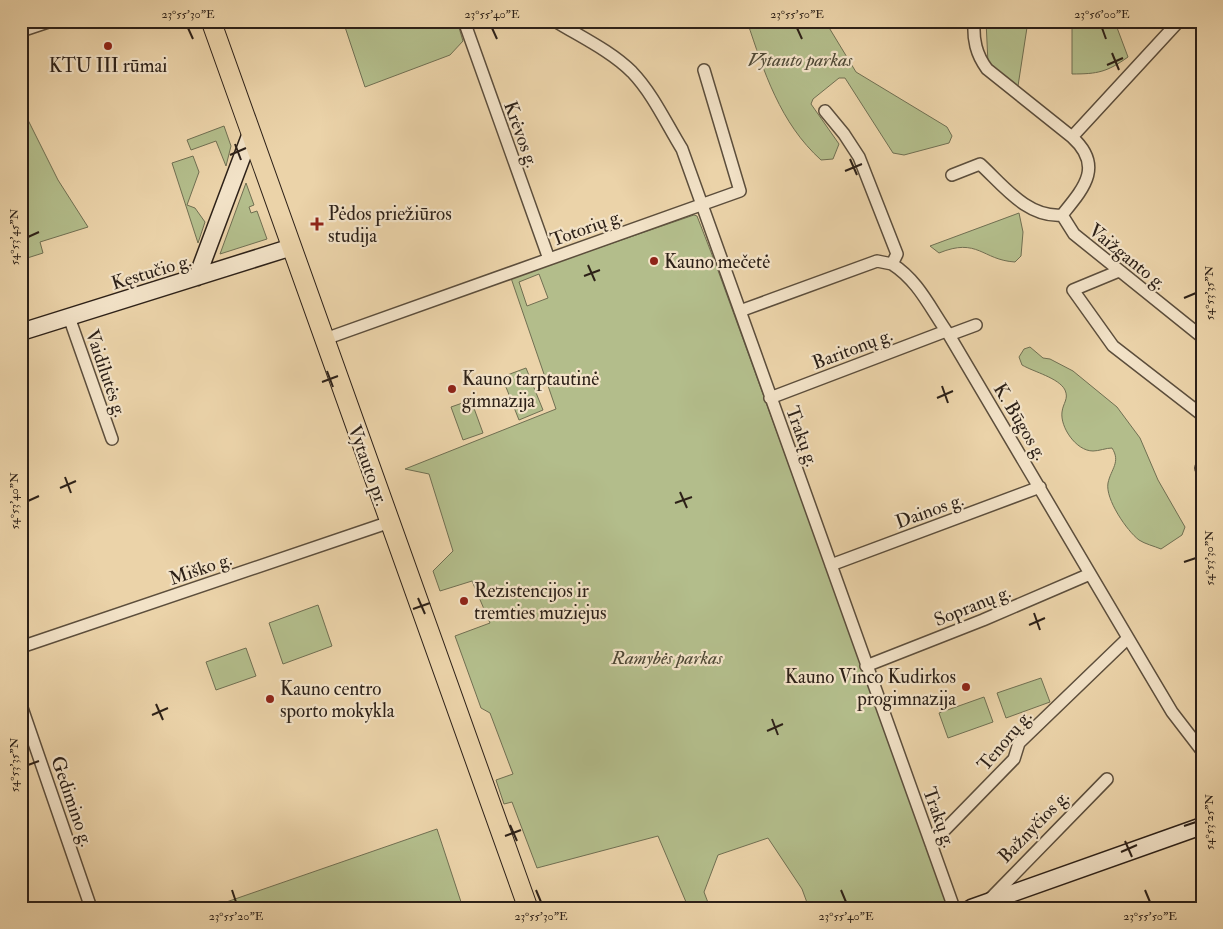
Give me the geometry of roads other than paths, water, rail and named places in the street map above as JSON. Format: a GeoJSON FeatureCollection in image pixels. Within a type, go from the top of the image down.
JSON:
{"type":"FeatureCollection","features":[{"type":"Feature","properties":{"kind":"main road","name":"Vytauto pr."},"geometry":{"type":"LineString","coordinates":[[211,21],[528,908]]}},
{"type":"Feature","properties":{"kind":"street"},"geometry":{"type":"LineString","coordinates":[[21,31],[51,21]]}},
{"type":"Feature","properties":{"kind":"street","name":"Krėvos g."},"geometry":{"type":"LineString","coordinates":[[464,21],[550,259]]}},
{"type":"Feature","properties":{"kind":"street","name":"Trakų g."},"geometry":{"type":"LineString","coordinates":[[556,21],[607,52],[631,71],[650,95],[682,149],[954,908]]}},
{"type":"Feature","properties":{"kind":"street"},"geometry":{"type":"LineString","coordinates":[[952,175],[980,164],[1026,206],[1044,214],[1062,215],[1077,196],[1088,175],[1090,162],[1086,151],[1072,138],[987,69],[978,58],[975,45],[974,21]]}},
{"type":"Feature","properties":{"kind":"street"},"geometry":{"type":"LineString","coordinates":[[1072,138],[1179,21]]}},
{"type":"Feature","properties":{"kind":"street","name":"Totorių g."},"geometry":{"type":"LineString","coordinates":[[325,339],[740,191],[704,70]]}},
{"type":"Feature","properties":{"kind":"street"},"geometry":{"type":"LineString","coordinates":[[740,311],[877,262],[892,264],[897,254],[866,171],[853,146],[825,111]]}},
{"type":"Feature","properties":{"kind":"street"},"geometry":{"type":"LineString","coordinates":[[198,277],[251,134]]}},
{"type":"Feature","properties":{"kind":"street","name":"Vaižganto g."},"geometry":{"type":"LineString","coordinates":[[1062,215],[1074,234],[1202,337]]}},
{"type":"Feature","properties":{"kind":"street","name":"Kęstučio g."},"geometry":{"type":"LineString","coordinates":[[21,332],[292,248]]}},
{"type":"Feature","properties":{"kind":"street","name":"K. Būgos g."},"geometry":{"type":"LineString","coordinates":[[892,264],[904,272],[920,291],[948,333],[1172,712],[1202,751]]}},
{"type":"Feature","properties":{"kind":"street"},"geometry":{"type":"LineString","coordinates":[[1119,271],[1073,290],[1113,346],[1202,415]]}},
{"type":"Feature","properties":{"kind":"street","name":"Vaidilutės g."},"geometry":{"type":"LineString","coordinates":[[69,317],[112,439]]}},
{"type":"Feature","properties":{"kind":"street","name":"Baritonų g."},"geometry":{"type":"LineString","coordinates":[[770,398],[948,333],[976,325]]}},
{"type":"Feature","properties":{"kind":"street","name":"Dainos g."},"geometry":{"type":"LineString","coordinates":[[831,565],[1040,488]]}},
{"type":"Feature","properties":{"kind":"street","name":"Miško g."},"geometry":{"type":"LineString","coordinates":[[21,647],[390,522]]}},
{"type":"Feature","properties":{"kind":"street","name":"Sopranų g."},"geometry":{"type":"LineString","coordinates":[[866,666],[982,620],[1090,574]]}},
{"type":"Feature","properties":{"kind":"street","name":"Tenorų g."},"geometry":{"type":"LineString","coordinates":[[931,844],[1014,759],[1019,743],[1128,638]]}},
{"type":"Feature","properties":{"kind":"street","name":"Gedimino g."},"geometry":{"type":"LineString","coordinates":[[21,705],[91,908]]}},
{"type":"Feature","properties":{"kind":"street","name":"Bažnyčios g."},"geometry":{"type":"LineString","coordinates":[[992,905],[1107,779]]}},
{"type":"Feature","properties":{"kind":"street","name":"Bažnyčios g."},"geometry":{"type":"LineString","coordinates":[[971,908],[992,905],[1015,894],[1202,826]]}},
{"type":"Feature","properties":{"kind":"place","name":"KTU III rūmai"},"geometry":{"type":"Point","coordinates":[108,46]}},
{"type":"Feature","properties":{"kind":"place","name":"Pėdos priežiūros studija"},"geometry":{"type":"Point","coordinates":[317,224]}},
{"type":"Feature","properties":{"kind":"place","name":"Kauno mečetė"},"geometry":{"type":"Point","coordinates":[654,261]}},
{"type":"Feature","properties":{"kind":"place","name":"Kauno tarptautinė gimnazija"},"geometry":{"type":"Point","coordinates":[452,389]}},
{"type":"Feature","properties":{"kind":"place","name":"Rezistencijos ir tremties muziejus"},"geometry":{"type":"Point","coordinates":[464,601]}},
{"type":"Feature","properties":{"kind":"place","name":"Kauno Vinco Kudirkos progimnazija"},"geometry":{"type":"Point","coordinates":[966,687]}},
{"type":"Feature","properties":{"kind":"place","name":"Kauno centro sporto mokykla"},"geometry":{"type":"Point","coordinates":[270,699]}},
{"type":"Feature","properties":{"kind":"park label","name":"Vytauto parkas"},"geometry":{"type":"Point","coordinates":[800,59]}},
{"type":"Feature","properties":{"kind":"park label","name":"Ramybės parkas"},"geometry":{"type":"Point","coordinates":[667,657]}}]}
